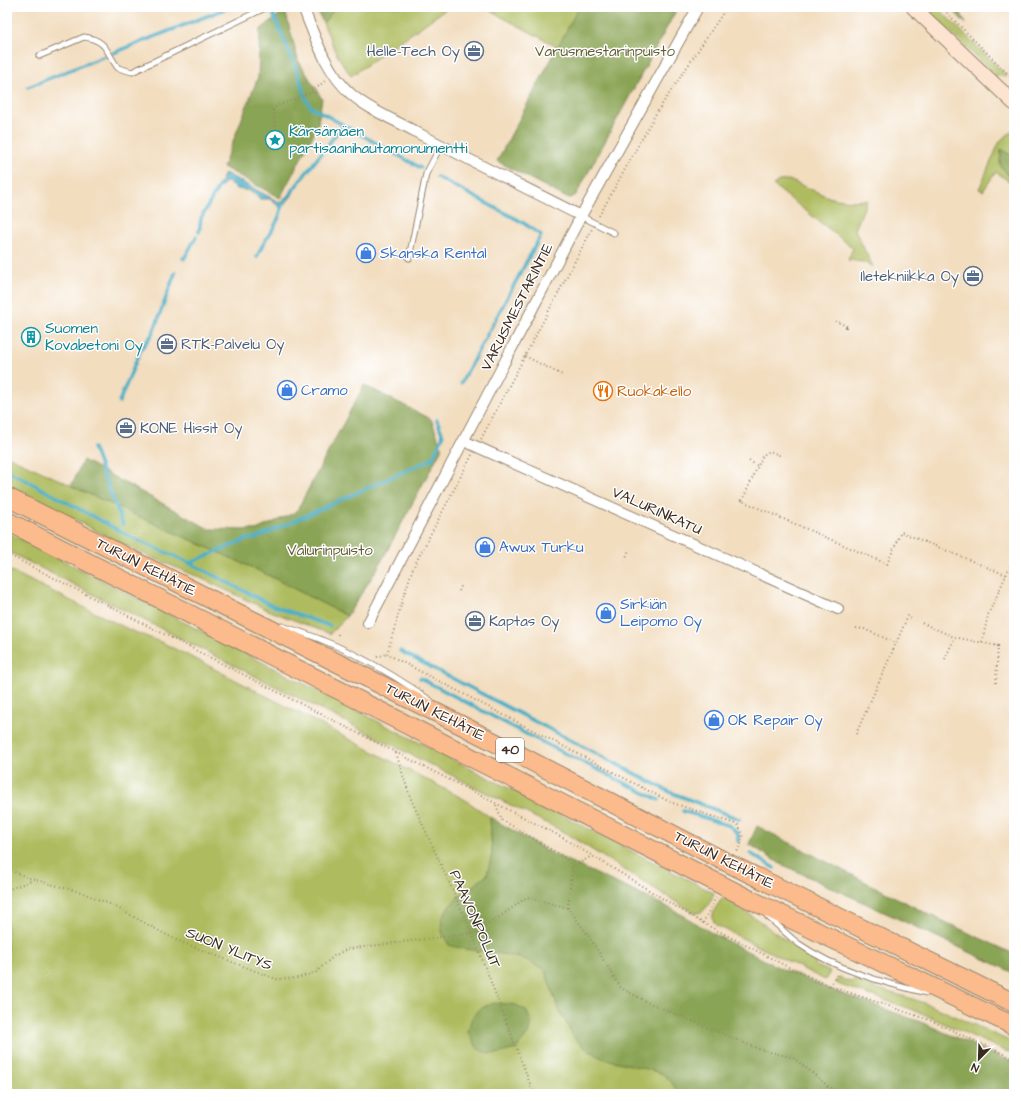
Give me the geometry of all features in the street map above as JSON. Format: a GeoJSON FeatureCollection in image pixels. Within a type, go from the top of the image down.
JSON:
{"type":"FeatureCollection","features":[{"type":"Feature","properties":{"kind":"highway","name":"TURUN KEHÄTIE"},"geometry":{"type":"LineString","coordinates":[[7,497],[23,519],[746,897],[957,1000],[1014,1026]]}},
{"type":"Feature","properties":{"kind":"highway","name":"TURUN KEHÄTIE"},"geometry":{"type":"LineString","coordinates":[[23,519],[240,615],[469,729],[722,860],[1014,1003]]}},
{"type":"Feature","properties":{"kind":"street"},"geometry":{"type":"LineString","coordinates":[[303,7],[315,36],[334,73],[352,95],[376,110],[442,145],[581,216]]}},
{"type":"Feature","properties":{"kind":"street","name":"VARUSMESTARINTIE"},"geometry":{"type":"LineString","coordinates":[[368,624],[581,216],[698,7]]}},
{"type":"Feature","properties":{"kind":"street"},"geometry":{"type":"LineString","coordinates":[[913,7],[1014,103]]}},
{"type":"Feature","properties":{"kind":"street","name":"VALURINKATU"},"geometry":{"type":"LineString","coordinates":[[464,441],[838,609]]}},
{"type":"Feature","properties":{"kind":"lane"},"geometry":{"type":"LineString","coordinates":[[39,56],[84,37],[90,38],[103,44],[118,68],[132,72],[268,7]]}},
{"type":"Feature","properties":{"kind":"lane"},"geometry":{"type":"LineString","coordinates":[[409,258],[426,174],[442,145]]}},
{"type":"Feature","properties":{"kind":"lane"},"geometry":{"type":"LineString","coordinates":[[581,216],[614,233]]}},
{"type":"Feature","properties":{"kind":"lane"},"geometry":{"type":"LineString","coordinates":[[240,615],[316,636],[357,655],[398,677],[434,703]]}},
{"type":"Feature","properties":{"kind":"lane"},"geometry":{"type":"LineString","coordinates":[[439,707],[469,729]]}},
{"type":"Feature","properties":{"kind":"path"},"geometry":{"type":"LineString","coordinates":[[941,7],[1014,80]]}},
{"type":"Feature","properties":{"kind":"path"},"geometry":{"type":"LineString","coordinates":[[275,140],[279,137],[275,125],[273,110],[277,106],[312,92],[334,73]]}},
{"type":"Feature","properties":{"kind":"path"},"geometry":{"type":"LineString","coordinates":[[836,321],[847,327]]}},
{"type":"Feature","properties":{"kind":"path"},"geometry":{"type":"LineString","coordinates":[[525,356],[564,376]]}},
{"type":"Feature","properties":{"kind":"path"},"geometry":{"type":"LineString","coordinates":[[781,456],[770,451],[763,455],[741,500],[886,564],[901,532],[1006,575]]}},
{"type":"Feature","properties":{"kind":"path"},"geometry":{"type":"LineString","coordinates":[[749,461],[758,466]]}},
{"type":"Feature","properties":{"kind":"path"},"geometry":{"type":"LineString","coordinates":[[625,560],[629,550]]}},
{"type":"Feature","properties":{"kind":"path"},"geometry":{"type":"LineString","coordinates":[[7,554],[558,835],[703,923],[786,966],[830,986],[932,1021],[1014,1059]]}},
{"type":"Feature","properties":{"kind":"path"},"geometry":{"type":"LineString","coordinates":[[982,642],[988,615],[1014,558]]}},
{"type":"Feature","properties":{"kind":"path"},"geometry":{"type":"LineString","coordinates":[[458,591],[462,584]]}},
{"type":"Feature","properties":{"kind":"path"},"geometry":{"type":"LineString","coordinates":[[856,734],[908,616],[911,618]]}},
{"type":"Feature","properties":{"kind":"path"},"geometry":{"type":"LineString","coordinates":[[922,623],[955,638],[999,644],[996,683]]}},
{"type":"Feature","properties":{"kind":"path"},"geometry":{"type":"LineString","coordinates":[[856,628],[864,629],[896,643]]}},
{"type":"Feature","properties":{"kind":"path"},"geometry":{"type":"LineString","coordinates":[[945,659],[955,638]]}},
{"type":"Feature","properties":{"kind":"path"},"geometry":{"type":"LineString","coordinates":[[378,657],[387,654]]}},
{"type":"Feature","properties":{"kind":"path","name":"PAAVONPOLUT"},"geometry":{"type":"LineString","coordinates":[[396,753],[410,797],[472,933],[534,1094]]}},
{"type":"Feature","properties":{"kind":"path"},"geometry":{"type":"LineString","coordinates":[[496,804],[502,820],[564,857],[572,867],[568,908]]}},
{"type":"Feature","properties":{"kind":"path"},"geometry":{"type":"LineString","coordinates":[[572,867],[592,856]]}},
{"type":"Feature","properties":{"kind":"path","name":"SUON YLITYS"},"geometry":{"type":"LineString","coordinates":[[7,869],[34,879],[83,893],[112,905],[176,940],[276,979],[298,978],[316,972],[334,956],[348,949],[472,933]]}},
{"type":"Feature","properties":{"kind":"path"},"geometry":{"type":"LineString","coordinates":[[7,890],[34,879]]}},
{"type":"Feature","properties":{"kind":"path"},"geometry":{"type":"LineString","coordinates":[[703,923],[717,894]]}},
{"type":"Feature","properties":{"kind":"path"},"geometry":{"type":"LineString","coordinates":[[472,933],[501,916],[527,897],[568,908],[586,932],[621,988],[647,1002],[760,1049],[794,1058],[828,1086],[843,1094]]}},
{"type":"Feature","properties":{"kind":"path"},"geometry":{"type":"LineString","coordinates":[[830,986],[838,972]]}},
{"type":"Feature","properties":{"kind":"path"},"geometry":{"type":"LineString","coordinates":[[822,1094],[828,1086]]}},
{"type":"Feature","properties":{"kind":"green space"},"geometry":{"type":"Polygon","coordinates":[[[316,7],[336,7],[323,23],[316,7]]]}},
{"type":"Feature","properties":{"kind":"green space"},"geometry":{"type":"Polygon","coordinates":[[[336,7],[449,7],[351,76],[337,55],[323,23],[336,7]]]}},
{"type":"Feature","properties":{"kind":"green space"},"geometry":{"type":"Polygon","coordinates":[[[483,7],[579,7],[558,47],[483,7]]]}},
{"type":"Feature","properties":{"kind":"green space","name":"Varusmestarinpuisto"},"geometry":{"type":"Polygon","coordinates":[[[579,7],[678,7],[576,195],[571,198],[565,197],[497,161],[579,7]]]}},
{"type":"Feature","properties":{"kind":"green space"},"geometry":{"type":"Polygon","coordinates":[[[924,7],[937,7],[1006,75],[1005,77],[996,76],[924,7]]]}},
{"type":"Feature","properties":{"kind":"green space"},"geometry":{"type":"Polygon","coordinates":[[[950,7],[958,7],[966,24],[950,7]]]}},
{"type":"Feature","properties":{"kind":"green space"},"geometry":{"type":"Polygon","coordinates":[[[285,10],[298,60],[322,99],[317,128],[280,198],[223,167],[258,77],[260,30],[285,10]]]}},
{"type":"Feature","properties":{"kind":"green space"},"geometry":{"type":"Polygon","coordinates":[[[1012,131],[1014,133],[1014,157],[1001,149],[1000,165],[1014,182],[1014,185],[996,172],[983,191],[979,189],[1000,141],[1012,131]]]}},
{"type":"Feature","properties":{"kind":"green space"},"geometry":{"type":"Polygon","coordinates":[[[1001,149],[1014,157],[1014,182],[1000,165],[1001,149]]]}},
{"type":"Feature","properties":{"kind":"green space"},"geometry":{"type":"Polygon","coordinates":[[[789,180],[831,198],[850,201],[867,200],[855,230],[873,267],[863,262],[848,260],[853,248],[773,185],[779,181],[789,180]]]}},
{"type":"Feature","properties":{"kind":"green space","name":"Valurinpuisto"},"geometry":{"type":"Polygon","coordinates":[[[364,385],[431,419],[442,448],[379,566],[347,616],[264,573],[71,486],[83,460],[209,529],[256,530],[296,512],[364,385]]]}},
{"type":"Feature","properties":{"kind":"green space"},"geometry":{"type":"Polygon","coordinates":[[[7,456],[264,573],[347,616],[330,634],[268,610],[194,575],[132,549],[7,485],[7,456]]]}},
{"type":"Feature","properties":{"kind":"green space"},"geometry":{"type":"Polygon","coordinates":[[[7,532],[714,893],[709,904],[702,912],[694,913],[560,830],[7,551],[7,532]]]}},
{"type":"Feature","properties":{"kind":"green space"},"geometry":{"type":"Polygon","coordinates":[[[7,569],[130,630],[163,643],[203,663],[464,799],[490,817],[492,854],[487,875],[458,898],[473,950],[495,952],[527,960],[545,969],[558,1008],[572,1034],[650,1070],[670,1077],[704,1094],[7,1094],[7,569]]]}},
{"type":"Feature","properties":{"kind":"green space"},"geometry":{"type":"Polygon","coordinates":[[[490,817],[549,852],[672,909],[712,933],[780,968],[829,989],[921,1022],[1014,1063],[1014,1094],[679,1094],[670,1080],[662,1073],[602,1058],[588,1050],[575,1039],[558,1008],[544,969],[527,960],[517,957],[458,948],[449,945],[443,935],[441,922],[449,906],[487,875],[492,854],[490,817]]]}},
{"type":"Feature","properties":{"kind":"green space"},"geometry":{"type":"Polygon","coordinates":[[[757,826],[928,914],[1014,954],[1014,973],[779,863],[749,844],[757,826]]]}},
{"type":"Feature","properties":{"kind":"green space"},"geometry":{"type":"Polygon","coordinates":[[[723,897],[817,960],[815,965],[830,972],[825,980],[716,925],[713,914],[723,897]]]}},
{"type":"Feature","properties":{"kind":"green space"},"geometry":{"type":"Polygon","coordinates":[[[839,978],[851,982],[855,979],[872,987],[924,1003],[947,1012],[1014,1043],[1014,1055],[919,1012],[840,985],[836,983],[839,978]]]}},
{"type":"Feature","properties":{"kind":"green space"},"geometry":{"type":"Polygon","coordinates":[[[494,1003],[516,1005],[526,1010],[531,1021],[529,1033],[516,1049],[497,1054],[487,1053],[478,1049],[468,1032],[471,1020],[475,1013],[478,1010],[494,1003]]]}},
{"type":"Feature","properties":{"kind":"water"},"geometry":{"type":"Polygon","coordinates":[[[225,173],[279,202],[282,202],[292,190],[294,191],[291,197],[281,208],[270,199],[260,199],[251,191],[237,189],[228,182],[224,183],[221,187],[218,187],[225,173]]]}},
{"type":"Feature","properties":{"kind":"waterway"},"geometry":{"type":"LineString","coordinates":[[113,53],[230,7]]}},
{"type":"Feature","properties":{"kind":"waterway"},"geometry":{"type":"LineString","coordinates":[[273,14],[296,68],[306,99],[311,107],[421,168]]}},
{"type":"Feature","properties":{"kind":"waterway"},"geometry":{"type":"LineString","coordinates":[[28,87],[105,56]]}},
{"type":"Feature","properties":{"kind":"waterway"},"geometry":{"type":"LineString","coordinates":[[290,194],[343,125]]}},
{"type":"Feature","properties":{"kind":"waterway"},"geometry":{"type":"LineString","coordinates":[[437,177],[522,222],[541,235],[461,383]]}},
{"type":"Feature","properties":{"kind":"waterway"},"geometry":{"type":"LineString","coordinates":[[199,232],[201,218],[220,184]]}},
{"type":"Feature","properties":{"kind":"waterway"},"geometry":{"type":"LineString","coordinates":[[257,257],[278,219],[282,205]]}},
{"type":"Feature","properties":{"kind":"waterway"},"geometry":{"type":"LineString","coordinates":[[183,258],[184,259],[196,237]]}},
{"type":"Feature","properties":{"kind":"waterway"},"geometry":{"type":"LineString","coordinates":[[119,402],[141,349],[153,333],[175,273]]}},
{"type":"Feature","properties":{"kind":"waterway"},"geometry":{"type":"LineString","coordinates":[[330,626],[271,605],[190,563],[247,539],[256,538],[432,459],[443,436],[437,420]]}},
{"type":"Feature","properties":{"kind":"waterway"},"geometry":{"type":"LineString","coordinates":[[93,448],[123,525]]}},
{"type":"Feature","properties":{"kind":"waterway"},"geometry":{"type":"LineString","coordinates":[[7,470],[133,538],[190,563]]}},
{"type":"Feature","properties":{"kind":"waterway"},"geometry":{"type":"LineString","coordinates":[[400,651],[670,792],[739,819]]}},
{"type":"Feature","properties":{"kind":"waterway"},"geometry":{"type":"LineString","coordinates":[[420,678],[528,735],[659,800]]}},
{"type":"Feature","properties":{"kind":"waterway"},"geometry":{"type":"LineString","coordinates":[[683,811],[730,826],[738,834],[738,841]]}},
{"type":"Feature","properties":{"kind":"waterway"},"geometry":{"type":"LineString","coordinates":[[750,853],[774,868]]}},
{"type":"Feature","properties":{"kind":"place","name":"Helle-Tech Oy"},"geometry":{"type":"Point","coordinates":[474,51]}},
{"type":"Feature","properties":{"kind":"place","name":"Kärsämäen partisaanihautamonumentti"},"geometry":{"type":"Point","coordinates":[275,140]}},
{"type":"Feature","properties":{"kind":"place","name":"Skanska Rental"},"geometry":{"type":"Point","coordinates":[366,253]}},
{"type":"Feature","properties":{"kind":"place","name":"Iletekniikka Oy"},"geometry":{"type":"Point","coordinates":[973,276]}},
{"type":"Feature","properties":{"kind":"place","name":"Suomen Kovabetoni Oy"},"geometry":{"type":"Point","coordinates":[31,337]}},
{"type":"Feature","properties":{"kind":"place","name":"RTK-Palvelu Oy"},"geometry":{"type":"Point","coordinates":[167,344]}},
{"type":"Feature","properties":{"kind":"place","name":"Cramo"},"geometry":{"type":"Point","coordinates":[287,390]}},
{"type":"Feature","properties":{"kind":"place","name":"Ruokakello"},"geometry":{"type":"Point","coordinates":[603,391]}},
{"type":"Feature","properties":{"kind":"place","name":"KONE Hissit Oy"},"geometry":{"type":"Point","coordinates":[126,428]}},
{"type":"Feature","properties":{"kind":"place","name":"Awux Turku"},"geometry":{"type":"Point","coordinates":[485,547]}},
{"type":"Feature","properties":{"kind":"place","name":"Sirkiän Leipomo Oy"},"geometry":{"type":"Point","coordinates":[606,613]}},
{"type":"Feature","properties":{"kind":"place","name":"Kaptas Oy"},"geometry":{"type":"Point","coordinates":[475,621]}},
{"type":"Feature","properties":{"kind":"place","name":"OK Repair Oy"},"geometry":{"type":"Point","coordinates":[714,720]}}]}
